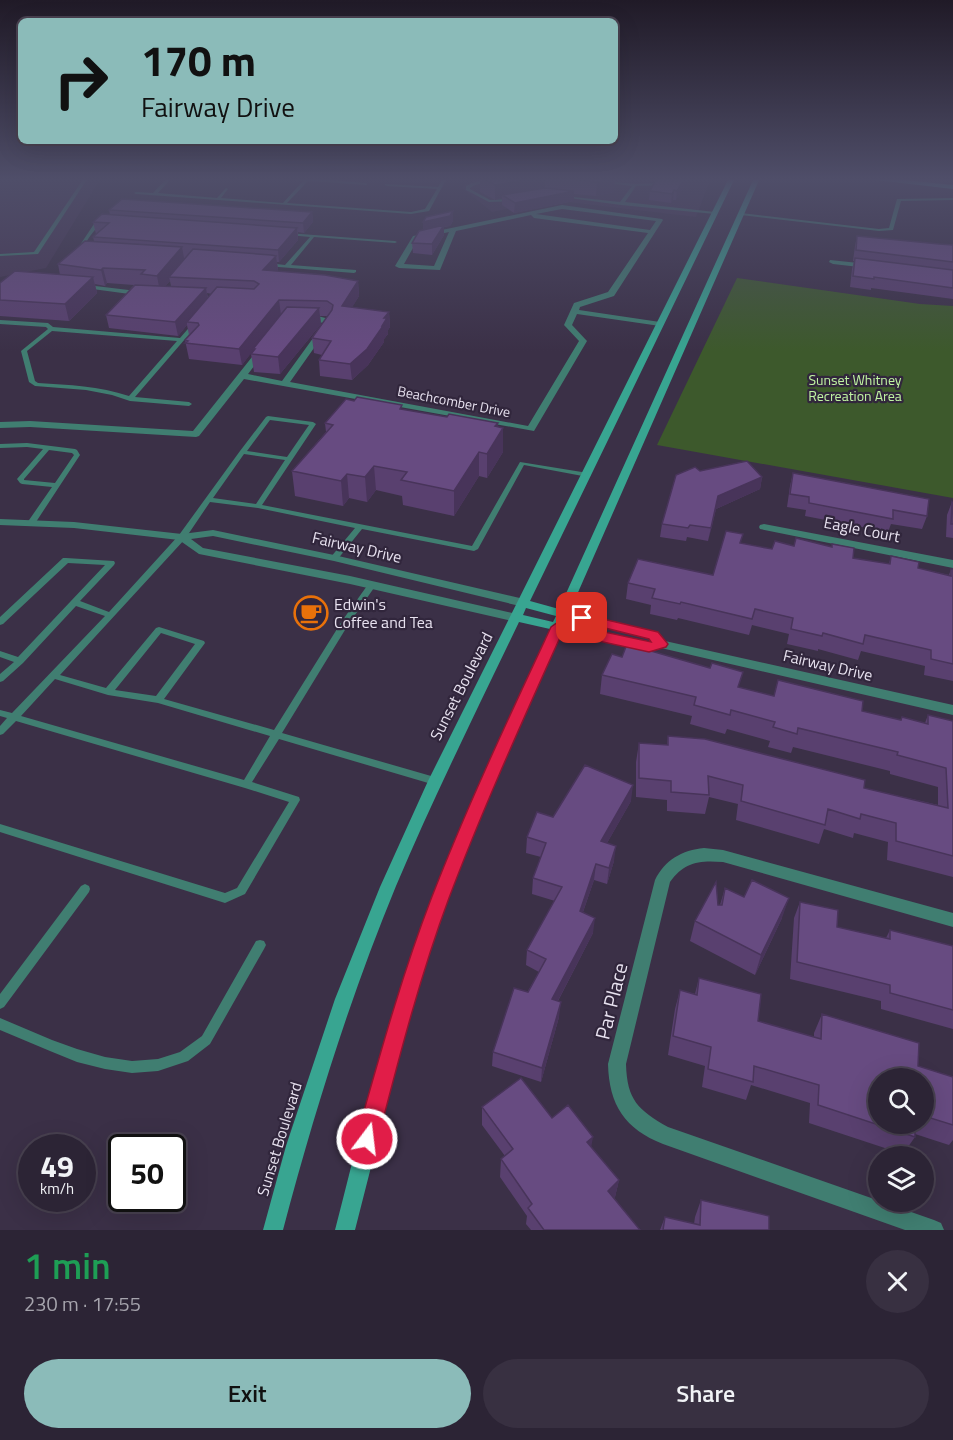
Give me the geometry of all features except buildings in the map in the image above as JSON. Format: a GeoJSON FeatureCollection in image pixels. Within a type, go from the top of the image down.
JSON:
{"type":"FeatureCollection","features":[{"type":"Feature","properties":{"kind":"main road","name":"Sunset Boulevard"},"geometry":{"type":"LineString","coordinates":[[273,1230],[296,1146],[344,999],[388,887],[435,781],[588,475],[704,235]]}},
{"type":"Feature","properties":{"kind":"main road"},"geometry":{"type":"LineString","coordinates":[[345,1230],[402,1010],[440,900],[482,795],[732,235]]}},
{"type":"Feature","properties":{"kind":"main road"},"geometry":{"type":"LineString","coordinates":[[524,603],[564,614]]}},
{"type":"Feature","properties":{"kind":"main road"},"geometry":{"type":"LineString","coordinates":[[517,618],[558,627]]}},
{"type":"Feature","properties":{"kind":"street"},"geometry":{"type":"LineString","coordinates":[[424,235],[415,237],[399,266],[437,268],[451,235]]}},
{"type":"Feature","properties":{"kind":"street"},"geometry":{"type":"LineString","coordinates":[[650,235],[611,294],[580,302],[571,315],[658,328]]}},
{"type":"Feature","properties":{"kind":"street"},"geometry":{"type":"LineString","coordinates":[[833,262],[878,267]]}},
{"type":"Feature","properties":{"kind":"street","name":"Beachcomber Drive"},"geometry":{"type":"LineString","coordinates":[[242,376],[286,382],[531,429],[583,341],[568,325],[571,315]]}},
{"type":"Feature","properties":{"kind":"street"},"geometry":{"type":"LineString","coordinates":[[286,382],[329,321],[299,317]]}},
{"type":"Feature","properties":{"kind":"street"},"geometry":{"type":"LineString","coordinates":[[0,425],[30,424],[190,435],[200,431],[267,343]]}},
{"type":"Feature","properties":{"kind":"street","name":"Fairway Drive"},"geometry":{"type":"LineString","coordinates":[[0,522],[120,529],[182,537],[213,533],[334,558],[524,603]]}},
{"type":"Feature","properties":{"kind":"street","name":"Eagle Court"},"geometry":{"type":"LineString","coordinates":[[764,527],[953,564]]}},
{"type":"Feature","properties":{"kind":"street","name":"Fairway Drive"},"geometry":{"type":"LineString","coordinates":[[182,537],[199,551],[372,585],[517,618]]}},
{"type":"Feature","properties":{"kind":"street","name":"Fairway Drive"},"geometry":{"type":"LineString","coordinates":[[564,614],[654,636],[661,644]]}},
{"type":"Feature","properties":{"kind":"street","name":"Fairway Drive"},"geometry":{"type":"LineString","coordinates":[[558,627],[649,647],[661,644],[953,710]]}},
{"type":"Feature","properties":{"kind":"street","name":"Par Place"},"geometry":{"type":"LineString","coordinates":[[934,1230],[663,1135],[641,1123],[625,1107],[617,1085],[617,1064],[663,880],[671,867],[684,857],[703,853],[723,856],[953,920]]}},
{"type":"Feature","properties":{"kind":"lane"},"geometry":{"type":"LineString","coordinates":[[0,255],[36,253],[48,235]]}},
{"type":"Feature","properties":{"kind":"lane"},"geometry":{"type":"LineString","coordinates":[[89,235],[79,251],[89,252]]}},
{"type":"Feature","properties":{"kind":"lane"},"geometry":{"type":"LineString","coordinates":[[307,235],[395,242]]}},
{"type":"Feature","properties":{"kind":"lane"},"geometry":{"type":"LineString","coordinates":[[287,266],[314,236]]}},
{"type":"Feature","properties":{"kind":"lane"},"geometry":{"type":"LineString","coordinates":[[264,264],[354,271]]}},
{"type":"Feature","properties":{"kind":"lane"},"geometry":{"type":"LineString","coordinates":[[74,286],[146,294]]}},
{"type":"Feature","properties":{"kind":"lane"},"geometry":{"type":"LineString","coordinates":[[130,399],[203,314]]}},
{"type":"Feature","properties":{"kind":"lane"},"geometry":{"type":"LineString","coordinates":[[0,322],[48,324],[51,329]]}},
{"type":"Feature","properties":{"kind":"lane"},"geometry":{"type":"LineString","coordinates":[[181,340],[51,329],[24,351],[32,382],[37,385],[86,388],[130,399],[189,404]]}},
{"type":"Feature","properties":{"kind":"lane"},"geometry":{"type":"LineString","coordinates":[[0,732],[182,537],[268,418],[314,424],[258,506]]}},
{"type":"Feature","properties":{"kind":"lane"},"geometry":{"type":"LineString","coordinates":[[0,446],[27,445],[75,450],[77,455],[31,523]]}},
{"type":"Feature","properties":{"kind":"lane"},"geometry":{"type":"LineString","coordinates":[[48,447],[20,479],[22,482],[56,485]]}},
{"type":"Feature","properties":{"kind":"lane"},"geometry":{"type":"LineString","coordinates":[[242,452],[289,459]]}},
{"type":"Feature","properties":{"kind":"lane"},"geometry":{"type":"LineString","coordinates":[[208,500],[258,506],[474,549],[522,463],[588,475]]}},
{"type":"Feature","properties":{"kind":"lane"},"geometry":{"type":"LineString","coordinates":[[334,558],[360,526]]}},
{"type":"Feature","properties":{"kind":"lane"},"geometry":{"type":"LineString","coordinates":[[0,622],[66,560],[111,563],[76,603],[0,679]]}},
{"type":"Feature","properties":{"kind":"lane"},"geometry":{"type":"LineString","coordinates":[[246,784],[345,623],[372,585]]}},
{"type":"Feature","properties":{"kind":"lane"},"geometry":{"type":"LineString","coordinates":[[76,603],[111,615]]}},
{"type":"Feature","properties":{"kind":"lane"},"geometry":{"type":"LineString","coordinates":[[108,692],[159,630],[201,643],[158,700]]}},
{"type":"Feature","properties":{"kind":"lane"},"geometry":{"type":"LineString","coordinates":[[0,654],[20,661]]}},
{"type":"Feature","properties":{"kind":"lane"},"geometry":{"type":"LineString","coordinates":[[54,676],[108,692],[158,700],[435,781]]}},
{"type":"Feature","properties":{"kind":"lane"},"geometry":{"type":"LineString","coordinates":[[0,713],[295,800],[241,891],[225,898],[0,828]]}},
{"type":"Feature","properties":{"kind":"lane"},"geometry":{"type":"LineString","coordinates":[[0,1003],[85,890]]}},
{"type":"Feature","properties":{"kind":"lane"},"geometry":{"type":"LineString","coordinates":[[0,1024],[78,1056],[114,1065],[153,1067],[177,1061],[195,1051],[206,1040],[260,945]]}},
{"type":"Feature","properties":{"kind":"shaded area"},"geometry":{"type":"Polygon","coordinates":[[[0,235],[66,235],[46,268],[0,277],[0,235]]]}},
{"type":"Feature","properties":{"kind":"green space","name":"Sunset Whitney Recreation Area"},"geometry":{"type":"Polygon","coordinates":[[[737,278],[920,304],[953,306],[953,498],[657,445],[737,278]]]}},
{"type":"Feature","properties":{"kind":"place","name":"Edwin's Coffee and Tea"},"geometry":{"type":"Point","coordinates":[311,613]}},
{"type":"Feature","properties":{"kind":"route"},"geometry":{"type":"LineString","coordinates":[[367,1139],[402,1010],[440,900],[482,795],[558,627],[649,647],[661,644],[654,636],[582,618]]}}]}
